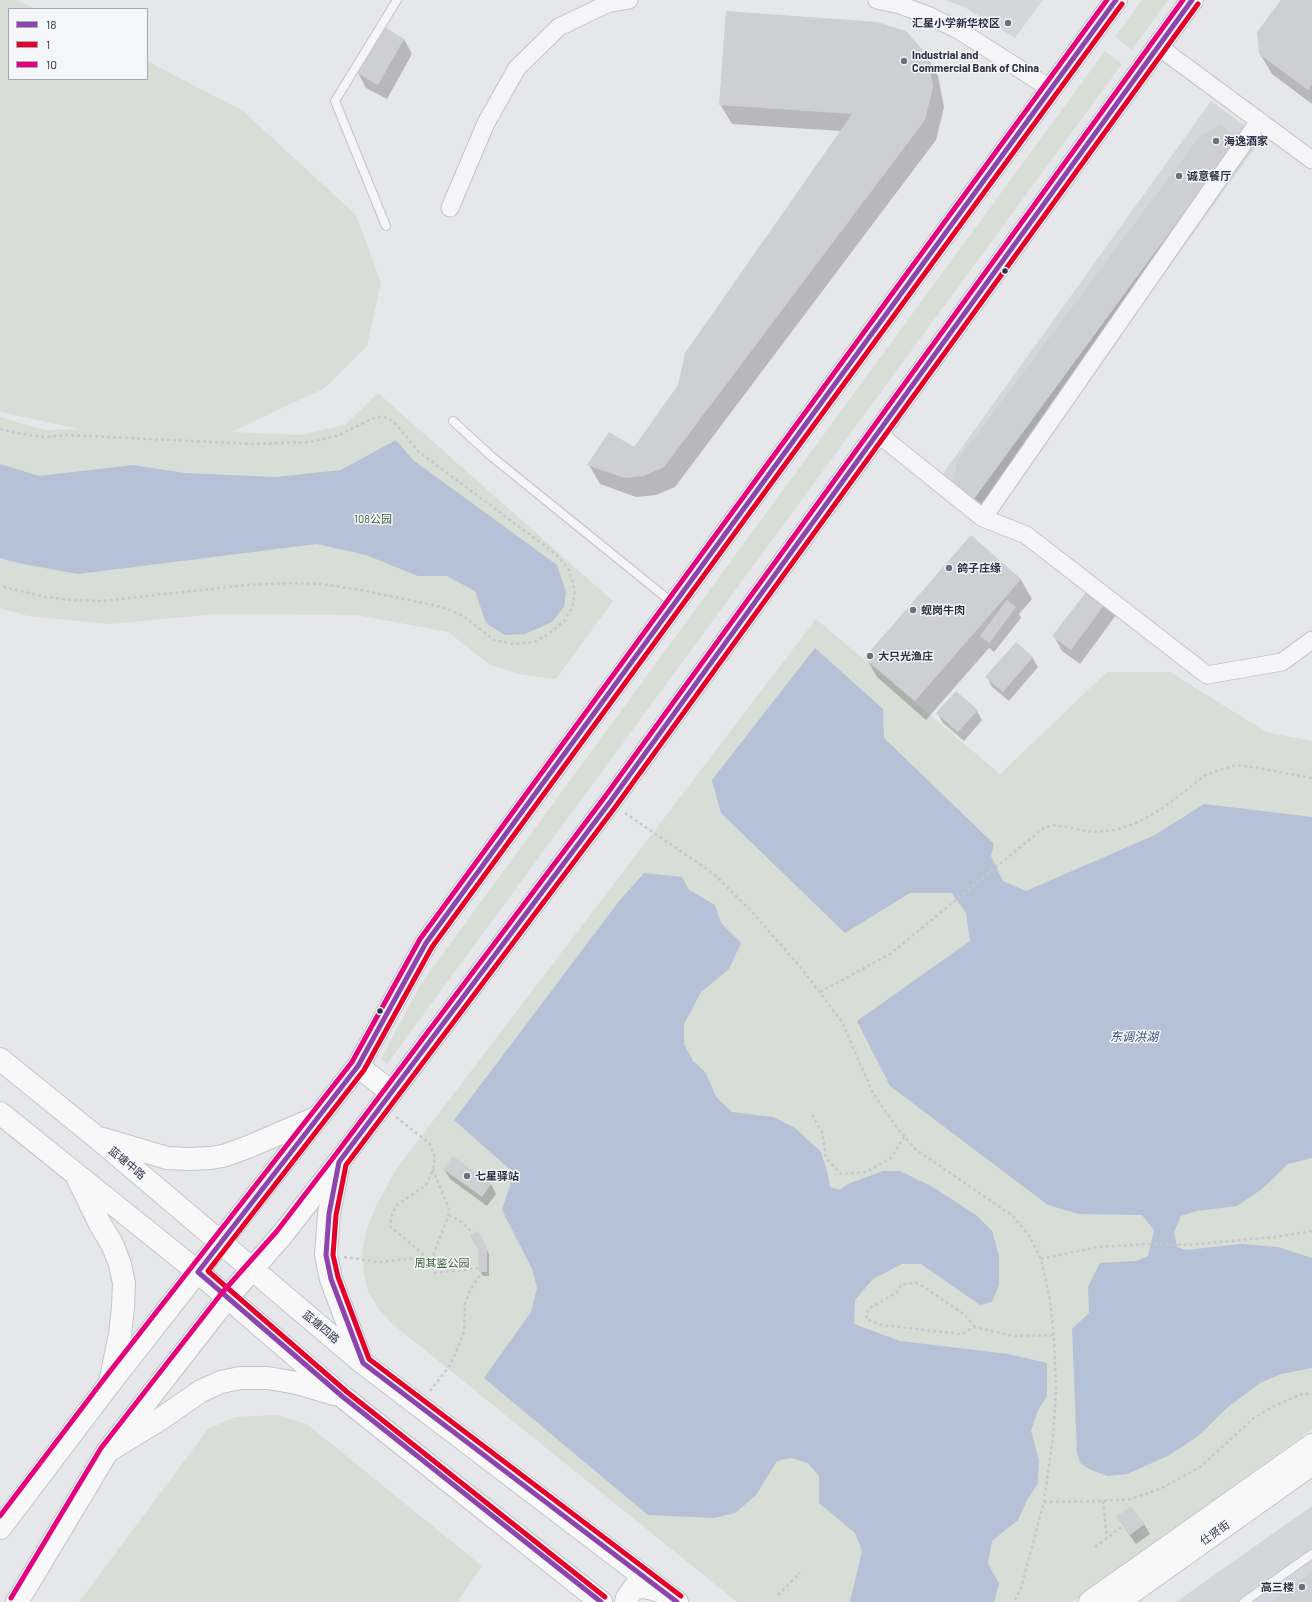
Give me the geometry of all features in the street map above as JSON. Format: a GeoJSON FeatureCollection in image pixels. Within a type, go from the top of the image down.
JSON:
{"type":"FeatureCollection","features":[{"type":"Feature","properties":{"kind":"main road"},"geometry":{"type":"LineString","coordinates":[[0,1528],[110,1383],[358,1066],[426,943],[1116,0]]}},
{"type":"Feature","properties":{"kind":"main road"},"geometry":{"type":"LineString","coordinates":[[17,1602],[107,1452],[227,1298],[282,1235],[339,1162],[610,802],[1192,0]]}},
{"type":"Feature","properties":{"kind":"main road","name":"蓝塘中路"},"geometry":{"type":"LineString","coordinates":[[0,1059],[95,1136],[252,1269]]}},
{"type":"Feature","properties":{"kind":"main road"},"geometry":{"type":"LineString","coordinates":[[358,1066],[386,1099]]}},
{"type":"Feature","properties":{"kind":"main road"},"geometry":{"type":"LineString","coordinates":[[0,1113],[198,1272],[342,1397],[601,1602]]}},
{"type":"Feature","properties":{"kind":"main road"},"geometry":{"type":"LineString","coordinates":[[95,1136],[167,1158],[211,1158],[223,1156],[248,1147],[318,1117]]}},
{"type":"Feature","properties":{"kind":"main road"},"geometry":{"type":"LineString","coordinates":[[339,1162],[329,1214],[326,1255],[331,1279],[363,1363]]}},
{"type":"Feature","properties":{"kind":"main road"},"geometry":{"type":"LineString","coordinates":[[76,1174],[100,1224],[112,1244],[120,1264],[124,1283],[120,1334],[110,1383]]}},
{"type":"Feature","properties":{"kind":"main road","name":"蓝塘四路"},"geometry":{"type":"LineString","coordinates":[[252,1269],[363,1363],[672,1598]]}},
{"type":"Feature","properties":{"kind":"main road"},"geometry":{"type":"LineString","coordinates":[[107,1452],[162,1418],[201,1391],[221,1382],[240,1378],[268,1378],[297,1383],[342,1397]]}},
{"type":"Feature","properties":{"kind":"main road"},"geometry":{"type":"LineString","coordinates":[[1090,1602],[1312,1445]]}},
{"type":"Feature","properties":{"kind":"main road","name":"仕贤街"},"geometry":{"type":"LineString","coordinates":[[1118,1602],[1312,1464]]}},
{"type":"Feature","properties":{"kind":"main road"},"geometry":{"type":"LineString","coordinates":[[626,1602],[634,1588],[645,1587],[672,1598]]}},
{"type":"Feature","properties":{"kind":"street"},"geometry":{"type":"LineString","coordinates":[[450,208],[486,123],[517,68],[560,27],[607,4],[629,0]]}},
{"type":"Feature","properties":{"kind":"street"},"geometry":{"type":"LineString","coordinates":[[877,0],[900,4],[930,16],[960,31],[1051,89]]}},
{"type":"Feature","properties":{"kind":"street"},"geometry":{"type":"LineString","coordinates":[[1159,47],[1312,160]]}},
{"type":"Feature","properties":{"kind":"street"},"geometry":{"type":"LineString","coordinates":[[983,518],[1259,121]]}},
{"type":"Feature","properties":{"kind":"street"},"geometry":{"type":"LineString","coordinates":[[877,433],[983,518],[1026,535],[1206,675],[1282,662],[1312,640]]}},
{"type":"Feature","properties":{"kind":"lane"},"geometry":{"type":"LineString","coordinates":[[386,226],[335,101],[397,0]]}},
{"type":"Feature","properties":{"kind":"lane"},"geometry":{"type":"LineString","coordinates":[[453,421],[492,456],[674,604]]}},
{"type":"Feature","properties":{"kind":"lane"},"geometry":{"type":"LineString","coordinates":[[1244,1602],[1312,1554]]}},
{"type":"Feature","properties":{"kind":"path"},"geometry":{"type":"LineString","coordinates":[[0,429],[26,435],[46,437],[66,435],[253,444],[310,442],[337,436],[376,417],[385,417],[394,422],[419,452],[557,555],[569,570],[575,591],[572,608],[564,621],[550,633],[534,642],[514,644],[494,640],[463,616],[442,607],[366,591],[322,584],[293,583],[247,585],[104,601],[71,600],[46,597],[0,586]]}},
{"type":"Feature","properties":{"kind":"path"},"geometry":{"type":"LineString","coordinates":[[819,992],[890,954],[1045,827],[1056,825],[1092,832],[1116,830],[1139,822],[1163,808],[1207,774],[1236,765],[1312,778]]}},
{"type":"Feature","properties":{"kind":"path"},"geometry":{"type":"LineString","coordinates":[[610,802],[714,874],[753,913],[802,969],[842,1022],[872,1091],[904,1137],[915,1149],[1013,1216],[1030,1237],[1041,1259],[1050,1300],[1054,1334],[1056,1391],[1053,1436],[1044,1502],[1021,1588],[1014,1602]]}},
{"type":"Feature","properties":{"kind":"path"},"geometry":{"type":"LineString","coordinates":[[386,1099],[417,1132],[429,1142],[435,1157],[433,1170],[426,1185],[397,1205],[392,1215],[390,1226],[431,1261],[435,1273],[479,1268]]}},
{"type":"Feature","properties":{"kind":"path"},"geometry":{"type":"LineString","coordinates":[[812,1115],[822,1132],[826,1158],[842,1174],[866,1172],[891,1158],[904,1137]]}},
{"type":"Feature","properties":{"kind":"path"},"geometry":{"type":"LineString","coordinates":[[431,1261],[450,1211],[433,1170]]}},
{"type":"Feature","properties":{"kind":"path"},"geometry":{"type":"LineString","coordinates":[[449,1215],[460,1221],[473,1234]]}},
{"type":"Feature","properties":{"kind":"path"},"geometry":{"type":"LineString","coordinates":[[1041,1259],[1098,1247],[1146,1244],[1187,1244],[1275,1237],[1312,1231]]}},
{"type":"Feature","properties":{"kind":"path"},"geometry":{"type":"LineString","coordinates":[[326,1255],[380,1262],[426,1257]]}},
{"type":"Feature","properties":{"kind":"path"},"geometry":{"type":"LineString","coordinates":[[419,1406],[451,1364],[464,1332],[465,1304],[470,1291],[481,1273]]}},
{"type":"Feature","properties":{"kind":"path"},"geometry":{"type":"LineString","coordinates":[[975,1327],[961,1334],[882,1325],[866,1320],[868,1309],[896,1293],[902,1284],[916,1283],[927,1288],[965,1314],[975,1327],[1013,1336],[1054,1334]]}},
{"type":"Feature","properties":{"kind":"path"},"geometry":{"type":"LineString","coordinates":[[1044,1502],[1130,1499],[1162,1488],[1200,1467],[1254,1418],[1270,1408],[1298,1395],[1312,1392]]}},
{"type":"Feature","properties":{"kind":"path"},"geometry":{"type":"LineString","coordinates":[[1103,1501],[1107,1538]]}},
{"type":"Feature","properties":{"kind":"path"},"geometry":{"type":"LineString","coordinates":[[1095,1547],[1123,1526]]}},
{"type":"Feature","properties":{"kind":"path"},"geometry":{"type":"LineString","coordinates":[[778,1595],[800,1573]]}},
{"type":"Feature","properties":{"kind":"shaded area","name":"汇星小学新华校区"},"geometry":{"type":"Polygon","coordinates":[[[945,0],[1043,0],[1015,38],[966,8],[945,0]]]}},
{"type":"Feature","properties":{"kind":"shaded area"},"geometry":{"type":"Polygon","coordinates":[[[1211,101],[1262,138],[993,511],[942,475],[1211,101]]]}},
{"type":"Feature","properties":{"kind":"shaded area"},"geometry":{"type":"Polygon","coordinates":[[[1312,1506],[1312,1602],[1176,1602],[1312,1506]]]}},
{"type":"Feature","properties":{"kind":"green space","name":"108公园"},"geometry":{"type":"Polygon","coordinates":[[[0,0],[16,0],[34,8],[8,8],[8,80],[148,80],[148,62],[243,111],[356,215],[381,283],[367,346],[325,388],[231,432],[301,435],[345,425],[378,393],[613,601],[556,679],[523,675],[490,665],[448,632],[357,615],[215,614],[110,624],[28,616],[0,608],[0,417],[45,430],[79,429],[0,412],[0,0]]]}},
{"type":"Feature","properties":{"kind":"green space"},"geometry":{"type":"Polygon","coordinates":[[[1142,0],[1168,0],[1132,50],[1115,37],[1142,0]]]}},
{"type":"Feature","properties":{"kind":"green space"},"geometry":{"type":"Polygon","coordinates":[[[1105,51],[1122,64],[387,1064],[381,1059],[420,985],[1105,51]]]}},
{"type":"Feature","properties":{"kind":"green space","name":"周其鉴公园"},"geometry":{"type":"Polygon","coordinates":[[[816,619],[1000,774],[1107,672],[1170,672],[1266,732],[1312,741],[1312,1429],[1073,1602],[737,1602],[390,1322],[378,1308],[368,1292],[362,1255],[365,1235],[375,1208],[397,1168],[816,619]]]}},
{"type":"Feature","properties":{"kind":"green space"},"geometry":{"type":"Polygon","coordinates":[[[277,1415],[307,1424],[482,1566],[457,1602],[79,1602],[208,1429],[235,1417],[277,1415]]]}},
{"type":"Feature","properties":{"kind":"water"},"geometry":{"type":"Polygon","coordinates":[[[396,440],[413,460],[557,565],[566,592],[564,607],[552,622],[525,634],[505,635],[486,623],[475,591],[447,576],[418,576],[366,555],[317,544],[78,574],[18,563],[0,558],[0,464],[39,476],[133,465],[185,473],[276,477],[341,470],[396,440]]]}},
{"type":"Feature","properties":{"kind":"water","name":"东调洪湖"},"geometry":{"type":"Polygon","coordinates":[[[815,648],[883,709],[884,738],[994,844],[991,856],[1003,881],[1026,891],[1155,835],[1204,804],[1312,817],[1312,1158],[1288,1164],[1262,1189],[1237,1206],[1196,1211],[1181,1216],[1174,1232],[1177,1247],[1186,1250],[1241,1244],[1278,1247],[1312,1258],[1312,1368],[1281,1374],[1260,1383],[1228,1407],[1198,1436],[1168,1456],[1127,1474],[1108,1476],[1093,1471],[1081,1464],[1077,1453],[1072,1329],[1089,1313],[1088,1287],[1100,1263],[1136,1261],[1148,1256],[1154,1230],[1142,1215],[1079,1214],[1048,1205],[890,1086],[857,1021],[970,941],[966,913],[952,893],[910,893],[845,933],[721,813],[712,780],[815,648]]]}},
{"type":"Feature","properties":{"kind":"water"},"geometry":{"type":"Polygon","coordinates":[[[644,873],[682,877],[689,890],[715,905],[721,923],[741,943],[729,969],[701,992],[684,1024],[684,1044],[693,1061],[706,1073],[716,1097],[732,1112],[773,1117],[795,1128],[821,1152],[830,1187],[839,1190],[848,1184],[883,1171],[900,1171],[933,1187],[976,1215],[992,1231],[999,1256],[999,1285],[992,1302],[980,1305],[921,1264],[902,1264],[873,1279],[855,1300],[854,1324],[900,1341],[1008,1354],[1047,1363],[1047,1396],[1038,1410],[1031,1431],[1039,1460],[1038,1483],[1027,1500],[1018,1520],[992,1541],[988,1563],[999,1584],[994,1602],[850,1602],[862,1551],[855,1533],[819,1503],[819,1476],[808,1463],[791,1458],[777,1461],[756,1495],[735,1513],[714,1518],[648,1515],[484,1378],[531,1312],[537,1288],[533,1271],[502,1210],[514,1173],[454,1120],[620,900],[644,873]]]}},
{"type":"Feature","properties":{"kind":"building"},"geometry":{"type":"Polygon","coordinates":[[[1281,0],[1312,0],[1312,84],[1308,90],[1259,54],[1257,32],[1281,0]]]}},
{"type":"Feature","properties":{"kind":"building"},"geometry":{"type":"Polygon","coordinates":[[[726,11],[877,22],[906,31],[927,55],[933,87],[925,120],[664,467],[644,476],[625,478],[587,465],[609,432],[634,447],[678,385],[685,353],[852,114],[719,105],[726,11]]]}},
{"type":"Feature","properties":{"kind":"building"},"geometry":{"type":"Polygon","coordinates":[[[383,26],[404,39],[378,85],[357,73],[383,26]]]}},
{"type":"Feature","properties":{"kind":"building"},"geometry":{"type":"Polygon","coordinates":[[[1220,125],[1239,138],[974,499],[953,486],[957,461],[1200,136],[1220,125]]]}},
{"type":"Feature","properties":{"kind":"building"},"geometry":{"type":"Polygon","coordinates":[[[971,535],[1021,579],[915,701],[864,658],[971,535]]]}},
{"type":"Feature","properties":{"kind":"building"},"geometry":{"type":"Polygon","coordinates":[[[1090,587],[1108,600],[1071,650],[1052,636],[1090,587]]]}},
{"type":"Feature","properties":{"kind":"building"},"geometry":{"type":"Polygon","coordinates":[[[1007,600],[1016,607],[989,643],[980,636],[1007,600]]]}},
{"type":"Feature","properties":{"kind":"building"},"geometry":{"type":"Polygon","coordinates":[[[1016,642],[1033,657],[1003,692],[985,677],[1016,642]]]}},
{"type":"Feature","properties":{"kind":"building"},"geometry":{"type":"Polygon","coordinates":[[[956,691],[978,710],[958,732],[936,713],[956,691]]]}},
{"type":"Feature","properties":{"kind":"building","name":"七星驿站"},"geometry":{"type":"Polygon","coordinates":[[[453,1156],[491,1184],[482,1197],[443,1169],[453,1156]]]}},
{"type":"Feature","properties":{"kind":"building"},"geometry":{"type":"Polygon","coordinates":[[[478,1231],[487,1248],[487,1272],[479,1272],[478,1250],[470,1236],[478,1231]]]}},
{"type":"Feature","properties":{"kind":"building"},"geometry":{"type":"Polygon","coordinates":[[[1131,1506],[1145,1524],[1130,1535],[1116,1517],[1131,1506]]]}},
{"type":"Feature","properties":{"kind":"building","name":"高三楼"},"geometry":{"type":"Polygon","coordinates":[[[1312,1572],[1312,1602],[1271,1602],[1312,1572]]]}},
{"type":"Feature","properties":{"kind":"transit line","name":"10"},"geometry":{"type":"LineString","coordinates":[[0,1516],[104,1379],[352,1062],[420,939],[1107,0]]}},
{"type":"Feature","properties":{"kind":"transit line","name":"18"},"geometry":{"type":"LineString","coordinates":[[601,1602],[343,1397],[198,1272],[358,1066],[426,943],[1116,0]]}},
{"type":"Feature","properties":{"kind":"transit line","name":"10"},"geometry":{"type":"LineString","coordinates":[[11,1598],[101,1448],[221,1294],[277,1231],[604,798],[1183,0]]}},
{"type":"Feature","properties":{"kind":"transit line","name":"18"},"geometry":{"type":"LineString","coordinates":[[677,1602],[363,1363],[331,1279],[326,1255],[329,1214],[339,1162],[610,802],[1192,0]]}},
{"type":"Feature","properties":{"kind":"transit line","name":"1"},"geometry":{"type":"LineString","coordinates":[[605,1597],[347,1392],[208,1271],[364,1070],[432,947],[1122,4]]}},
{"type":"Feature","properties":{"kind":"transit line","name":"1"},"geometry":{"type":"LineString","coordinates":[[681,1596],[369,1359],[338,1277],[333,1255],[336,1215],[346,1165],[616,806],[1198,4]]}},
{"type":"Feature","properties":{"kind":"place","name":"汇星小学新华校区"},"geometry":{"type":"Point","coordinates":[1008,23]}},
{"type":"Feature","properties":{"kind":"place","name":"Industrial and Commercial Bank of China"},"geometry":{"type":"Point","coordinates":[904,61]}},
{"type":"Feature","properties":{"kind":"place","name":"海逸酒家"},"geometry":{"type":"Point","coordinates":[1216,141]}},
{"type":"Feature","properties":{"kind":"place","name":"诚意餐厅"},"geometry":{"type":"Point","coordinates":[1179,176]}},
{"type":"Feature","properties":{"kind":"place","name":"鸽子庄缘"},"geometry":{"type":"Point","coordinates":[949,568]}},
{"type":"Feature","properties":{"kind":"place","name":"蚬岗牛肉"},"geometry":{"type":"Point","coordinates":[913,610]}},
{"type":"Feature","properties":{"kind":"place","name":"大只光渔庄"},"geometry":{"type":"Point","coordinates":[870,656]}},
{"type":"Feature","properties":{"kind":"place","name":"七星驿站"},"geometry":{"type":"Point","coordinates":[467,1176]}},
{"type":"Feature","properties":{"kind":"place","name":"高三楼"},"geometry":{"type":"Point","coordinates":[1302,1587]}}]}
